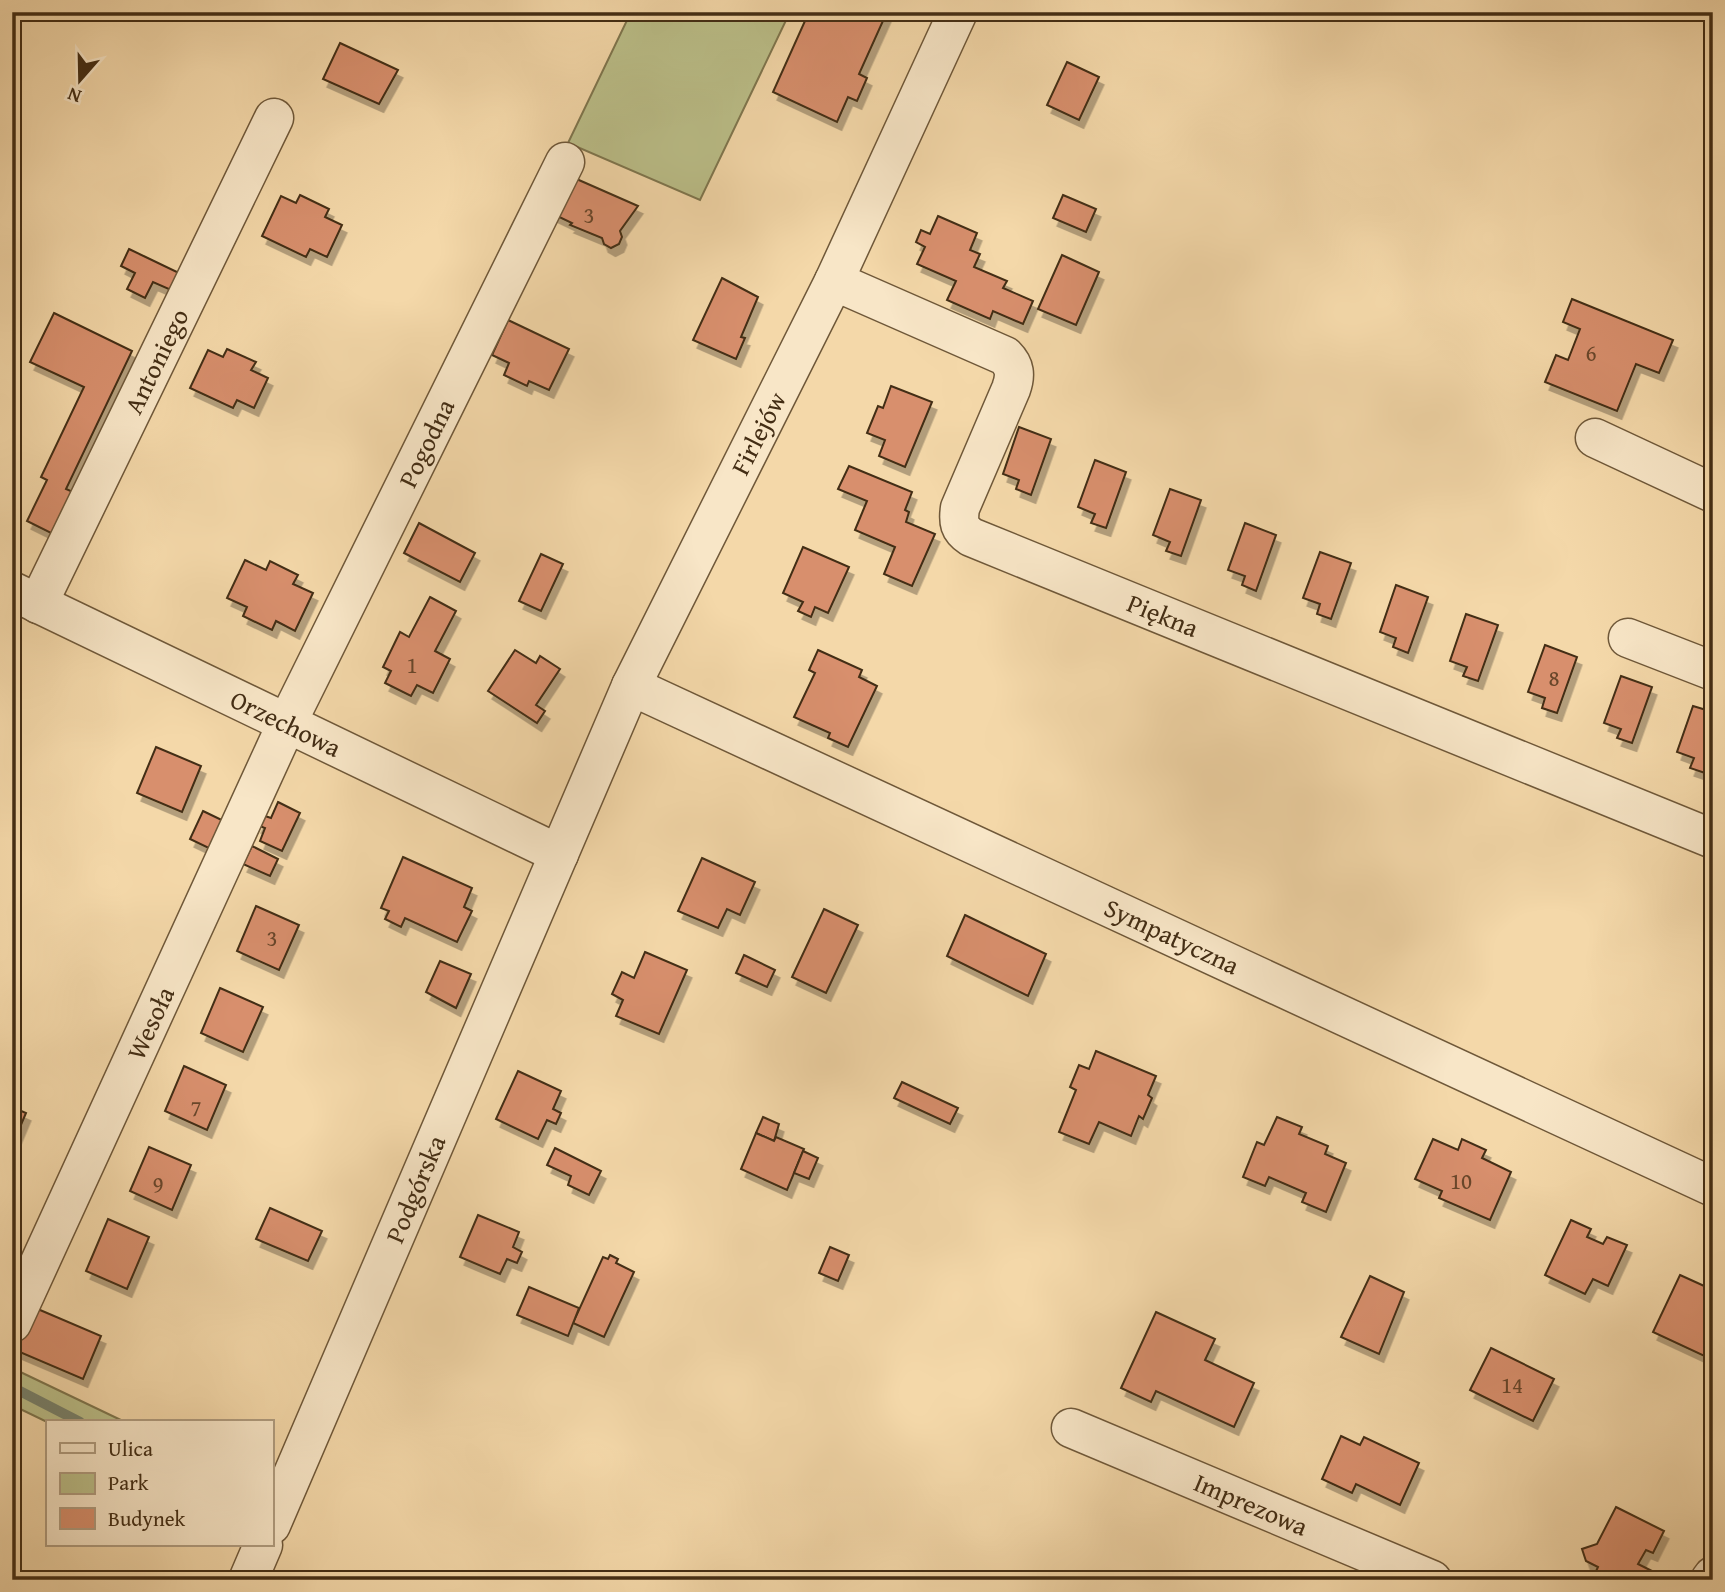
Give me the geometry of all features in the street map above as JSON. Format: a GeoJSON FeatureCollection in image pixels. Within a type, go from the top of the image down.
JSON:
{"type":"FeatureCollection","features":[{"type":"Feature","properties":{"kind":"street","name":"Firlejów"},"geometry":{"type":"LineString","coordinates":[[559,854],[631,686],[835,281],[958,12]]}},
{"type":"Feature","properties":{"kind":"street","name":"Antoniego"},"geometry":{"type":"LineString","coordinates":[[25,598],[274,118]]}},
{"type":"Feature","properties":{"kind":"street","name":"Pogodna"},"geometry":{"type":"LineString","coordinates":[[287,723],[565,162]]}},
{"type":"Feature","properties":{"kind":"street","name":"Piękna"},"geometry":{"type":"LineString","coordinates":[[835,281],[1004,356],[1012,363],[1015,377],[1012,389],[960,508],[958,521],[962,531],[971,537],[1713,839]]}},
{"type":"Feature","properties":{"kind":"street"},"geometry":{"type":"LineString","coordinates":[[1595,438],[1713,493]]}},
{"type":"Feature","properties":{"kind":"street","name":"Orzechowa"},"geometry":{"type":"LineString","coordinates":[[25,598],[559,854]]}},
{"type":"Feature","properties":{"kind":"street"},"geometry":{"type":"LineString","coordinates":[[1628,638],[1713,671]]}},
{"type":"Feature","properties":{"kind":"street","name":"Sympatyczna"},"geometry":{"type":"LineString","coordinates":[[631,686],[1713,1187]]}},
{"type":"Feature","properties":{"kind":"street","name":"Wesoła"},"geometry":{"type":"LineString","coordinates":[[12,1324],[287,723]]}},
{"type":"Feature","properties":{"kind":"street","name":"Podgórska"},"geometry":{"type":"LineString","coordinates":[[273,1520],[559,854]]}},
{"type":"Feature","properties":{"kind":"street","name":"Imprezowa"},"geometry":{"type":"LineString","coordinates":[[1071,1428],[1432,1580]]}},
{"type":"Feature","properties":{"kind":"street"},"geometry":{"type":"LineString","coordinates":[[248,1580],[263,1546]]}},
{"type":"Feature","properties":{"kind":"green space"},"geometry":{"type":"Polygon","coordinates":[[[631,12],[790,12],[700,200],[568,143],[631,12]]]}},
{"type":"Feature","properties":{"kind":"green space"},"geometry":{"type":"Polygon","coordinates":[[[12,1368],[121,1420],[46,1422],[12,1405],[12,1368]]]}},
{"type":"Feature","properties":{"kind":"building"},"geometry":{"type":"Polygon","coordinates":[[[809,12],[887,12],[859,74],[867,78],[857,101],[848,97],[837,122],[773,92],[809,12]]]}},
{"type":"Feature","properties":{"kind":"building"},"geometry":{"type":"Polygon","coordinates":[[[340,43],[398,70],[379,104],[323,79],[340,43]]]}},
{"type":"Feature","properties":{"kind":"building"},"geometry":{"type":"Polygon","coordinates":[[[1067,62],[1099,77],[1079,120],[1047,105],[1067,62]]]}},
{"type":"Feature","properties":{"kind":"building"},"geometry":{"type":"Polygon","coordinates":[[[572,177],[638,206],[620,231],[622,237],[619,244],[611,248],[604,244],[602,238],[570,225],[572,223],[553,214],[572,177]]]}},
{"type":"Feature","properties":{"kind":"building"},"geometry":{"type":"Polygon","coordinates":[[[300,195],[329,209],[325,217],[342,225],[327,257],[310,249],[306,257],[262,236],[281,196],[296,203],[300,195]]]}},
{"type":"Feature","properties":{"kind":"building"},"geometry":{"type":"Polygon","coordinates":[[[1063,195],[1096,209],[1086,232],[1053,218],[1063,195]]]}},
{"type":"Feature","properties":{"kind":"building"},"geometry":{"type":"Polygon","coordinates":[[[938,216],[977,233],[970,250],[980,254],[974,267],[1007,281],[1003,288],[1033,301],[1023,324],[993,311],[990,319],[947,300],[956,281],[917,264],[925,247],[916,242],[921,230],[930,234],[938,216]]]}},
{"type":"Feature","properties":{"kind":"building"},"geometry":{"type":"Polygon","coordinates":[[[129,249],[179,273],[171,290],[153,282],[145,298],[127,289],[135,273],[121,266],[129,249]]]}},
{"type":"Feature","properties":{"kind":"building"},"geometry":{"type":"Polygon","coordinates":[[[1062,255],[1099,272],[1076,325],[1038,309],[1062,255]]]}},
{"type":"Feature","properties":{"kind":"building"},"geometry":{"type":"Polygon","coordinates":[[[722,278],[758,297],[741,337],[745,338],[736,359],[693,340],[722,278]]]}},
{"type":"Feature","properties":{"kind":"building"},"geometry":{"type":"Polygon","coordinates":[[[1572,299],[1673,340],[1659,373],[1636,364],[1617,411],[1545,382],[1556,355],[1568,360],[1580,329],[1563,322],[1572,299]]]}},
{"type":"Feature","properties":{"kind":"building"},"geometry":{"type":"Polygon","coordinates":[[[54,313],[132,351],[66,489],[73,492],[53,534],[27,521],[47,480],[41,477],[84,387],[30,362],[54,313]]]}},
{"type":"Feature","properties":{"kind":"building"},"geometry":{"type":"Polygon","coordinates":[[[508,320],[569,349],[549,390],[529,381],[527,386],[504,375],[509,363],[492,355],[508,320]]]}},
{"type":"Feature","properties":{"kind":"building"},"geometry":{"type":"Polygon","coordinates":[[[227,349],[256,362],[251,370],[268,378],[254,408],[237,400],[233,408],[190,388],[208,350],[223,357],[227,349]]]}},
{"type":"Feature","properties":{"kind":"building"},"geometry":{"type":"Polygon","coordinates":[[[891,386],[932,402],[905,467],[879,456],[885,440],[867,433],[878,406],[883,408],[891,386]]]}},
{"type":"Feature","properties":{"kind":"building"},"geometry":{"type":"Polygon","coordinates":[[[1019,427],[1051,439],[1031,495],[1016,489],[1019,480],[1003,474],[1019,427]]]}},
{"type":"Feature","properties":{"kind":"building"},"geometry":{"type":"Polygon","coordinates":[[[1095,460],[1126,472],[1106,528],[1091,523],[1095,514],[1078,507],[1095,460]]]}},
{"type":"Feature","properties":{"kind":"building"},"geometry":{"type":"Polygon","coordinates":[[[849,466],[912,492],[905,510],[909,512],[906,522],[935,534],[912,586],[884,574],[895,547],[855,530],[867,501],[838,489],[849,466]]]}},
{"type":"Feature","properties":{"kind":"building"},"geometry":{"type":"Polygon","coordinates":[[[1170,489],[1201,500],[1181,556],[1166,551],[1170,542],[1153,535],[1170,489]]]}},
{"type":"Feature","properties":{"kind":"building"},"geometry":{"type":"Polygon","coordinates":[[[419,523],[475,553],[460,582],[404,553],[419,523]]]}},
{"type":"Feature","properties":{"kind":"building"},"geometry":{"type":"Polygon","coordinates":[[[1245,523],[1276,535],[1256,591],[1242,585],[1245,576],[1228,570],[1245,523]]]}},
{"type":"Feature","properties":{"kind":"building"},"geometry":{"type":"Polygon","coordinates":[[[803,547],[849,567],[828,613],[815,607],[811,617],[798,611],[803,602],[783,593],[803,547]]]}},
{"type":"Feature","properties":{"kind":"building"},"geometry":{"type":"Polygon","coordinates":[[[1320,552],[1351,563],[1331,619],[1317,614],[1320,604],[1303,598],[1320,552]]]}},
{"type":"Feature","properties":{"kind":"building"},"geometry":{"type":"Polygon","coordinates":[[[541,554],[563,564],[541,611],[519,601],[541,554]]]}},
{"type":"Feature","properties":{"kind":"building"},"geometry":{"type":"Polygon","coordinates":[[[245,560],[266,570],[270,561],[298,575],[293,584],[313,593],[295,631],[276,621],[272,630],[243,616],[247,607],[227,598],[245,560]]]}},
{"type":"Feature","properties":{"kind":"building"},"geometry":{"type":"Polygon","coordinates":[[[1396,585],[1428,597],[1408,653],[1393,647],[1396,638],[1380,632],[1396,585]]]}},
{"type":"Feature","properties":{"kind":"building"},"geometry":{"type":"Polygon","coordinates":[[[430,597],[456,611],[435,651],[450,659],[433,693],[417,685],[411,696],[385,683],[391,671],[383,667],[400,632],[409,637],[430,597]]]}},
{"type":"Feature","properties":{"kind":"building"},"geometry":{"type":"Polygon","coordinates":[[[1466,614],[1498,625],[1478,681],[1463,676],[1467,667],[1450,661],[1466,614]]]}},
{"type":"Feature","properties":{"kind":"building"},"geometry":{"type":"Polygon","coordinates":[[[1545,645],[1577,657],[1557,713],[1542,708],[1545,698],[1528,692],[1545,645]]]}},
{"type":"Feature","properties":{"kind":"building"},"geometry":{"type":"Polygon","coordinates":[[[515,650],[536,663],[540,656],[560,669],[536,705],[545,711],[537,723],[488,691],[515,650]]]}},
{"type":"Feature","properties":{"kind":"building"},"geometry":{"type":"Polygon","coordinates":[[[818,650],[862,670],[859,677],[877,686],[848,747],[828,738],[830,733],[794,717],[815,673],[809,670],[818,650]]]}},
{"type":"Feature","properties":{"kind":"building"},"geometry":{"type":"Polygon","coordinates":[[[1621,676],[1652,687],[1632,743],[1617,738],[1621,729],[1604,723],[1621,676]]]}},
{"type":"Feature","properties":{"kind":"building"},"geometry":{"type":"Polygon","coordinates":[[[1693,706],[1713,712],[1713,751],[1705,773],[1690,768],[1694,758],[1677,752],[1693,706]]]}},
{"type":"Feature","properties":{"kind":"building"},"geometry":{"type":"Polygon","coordinates":[[[156,747],[201,766],[182,812],[137,793],[156,747]]]}},
{"type":"Feature","properties":{"kind":"building"},"geometry":{"type":"Polygon","coordinates":[[[278,802],[300,813],[282,851],[260,841],[265,828],[257,825],[262,815],[271,818],[278,802]]]}},
{"type":"Feature","properties":{"kind":"building"},"geometry":{"type":"Polygon","coordinates":[[[203,811],[230,824],[217,852],[190,839],[203,811]]]}},
{"type":"Feature","properties":{"kind":"building"},"geometry":{"type":"Polygon","coordinates":[[[252,846],[278,859],[270,876],[243,864],[252,846]]]}},
{"type":"Feature","properties":{"kind":"building"},"geometry":{"type":"Polygon","coordinates":[[[403,857],[472,888],[464,907],[472,911],[457,942],[405,918],[401,927],[385,919],[389,911],[381,908],[403,857]]]}},
{"type":"Feature","properties":{"kind":"building"},"geometry":{"type":"Polygon","coordinates":[[[702,858],[755,882],[740,915],[727,909],[718,928],[678,911],[702,858]]]}},
{"type":"Feature","properties":{"kind":"building"},"geometry":{"type":"Polygon","coordinates":[[[256,906],[299,925],[279,970],[237,951],[256,906]]]}},
{"type":"Feature","properties":{"kind":"building"},"geometry":{"type":"Polygon","coordinates":[[[824,909],[858,925],[826,993],[792,977],[824,909]]]}},
{"type":"Feature","properties":{"kind":"building"},"geometry":{"type":"Polygon","coordinates":[[[965,915],[1046,954],[1028,996],[947,956],[965,915]]]}},
{"type":"Feature","properties":{"kind":"building"},"geometry":{"type":"Polygon","coordinates":[[[645,952],[687,970],[659,1034],[616,1016],[623,1000],[612,994],[622,972],[634,978],[645,952]]]}},
{"type":"Feature","properties":{"kind":"building"},"geometry":{"type":"Polygon","coordinates":[[[744,955],[775,970],[767,987],[736,973],[744,955]]]}},
{"type":"Feature","properties":{"kind":"building"},"geometry":{"type":"Polygon","coordinates":[[[440,961],[471,974],[456,1008],[426,992],[440,961]]]}},
{"type":"Feature","properties":{"kind":"building"},"geometry":{"type":"Polygon","coordinates":[[[220,988],[263,1007],[243,1052],[201,1033],[220,988]]]}},
{"type":"Feature","properties":{"kind":"building"},"geometry":{"type":"Polygon","coordinates":[[[1096,1051],[1156,1076],[1148,1095],[1152,1098],[1143,1119],[1139,1116],[1131,1136],[1099,1122],[1089,1144],[1059,1132],[1076,1090],[1070,1087],[1079,1065],[1089,1069],[1096,1051]]]}},
{"type":"Feature","properties":{"kind":"building"},"geometry":{"type":"Polygon","coordinates":[[[184,1066],[226,1085],[207,1130],[165,1111],[184,1066]]]}},
{"type":"Feature","properties":{"kind":"building"},"geometry":{"type":"Polygon","coordinates":[[[518,1071],[561,1091],[553,1109],[561,1113],[556,1124],[547,1120],[538,1139],[496,1119],[518,1071]]]}},
{"type":"Feature","properties":{"kind":"building"},"geometry":{"type":"Polygon","coordinates":[[[902,1082],[958,1108],[950,1124],[894,1098],[902,1082]]]}},
{"type":"Feature","properties":{"kind":"building"},"geometry":{"type":"Polygon","coordinates":[[[12,1107],[26,1113],[12,1146],[12,1107]]]}},
{"type":"Feature","properties":{"kind":"building"},"geometry":{"type":"Polygon","coordinates":[[[763,1117],[779,1124],[774,1141],[756,1133],[763,1117]]]}},
{"type":"Feature","properties":{"kind":"building"},"geometry":{"type":"Polygon","coordinates":[[[1277,1117],[1302,1127],[1299,1134],[1328,1146],[1325,1154],[1346,1163],[1326,1212],[1302,1202],[1306,1193],[1269,1177],[1265,1186],[1243,1177],[1257,1142],[1264,1145],[1277,1117]]]}},
{"type":"Feature","properties":{"kind":"building"},"geometry":{"type":"Polygon","coordinates":[[[756,1133],[774,1141],[776,1137],[804,1149],[787,1190],[741,1169],[756,1133]]]}},
{"type":"Feature","properties":{"kind":"building"},"geometry":{"type":"Polygon","coordinates":[[[1433,1139],[1458,1150],[1462,1139],[1486,1150],[1482,1158],[1511,1172],[1490,1220],[1439,1198],[1442,1191],[1415,1179],[1433,1139]]]}},
{"type":"Feature","properties":{"kind":"building"},"geometry":{"type":"Polygon","coordinates":[[[149,1147],[191,1165],[172,1210],[130,1191],[149,1147]]]}},
{"type":"Feature","properties":{"kind":"building"},"geometry":{"type":"Polygon","coordinates":[[[555,1148],[601,1171],[589,1195],[568,1185],[571,1176],[547,1165],[555,1148]]]}},
{"type":"Feature","properties":{"kind":"building"},"geometry":{"type":"Polygon","coordinates":[[[803,1151],[818,1158],[809,1179],[794,1173],[803,1151]]]}},
{"type":"Feature","properties":{"kind":"building"},"geometry":{"type":"Polygon","coordinates":[[[270,1208],[322,1231],[308,1261],[256,1239],[270,1208]]]}},
{"type":"Feature","properties":{"kind":"building"},"geometry":{"type":"Polygon","coordinates":[[[478,1215],[519,1232],[513,1247],[522,1252],[517,1263],[507,1259],[500,1274],[460,1257],[478,1215]]]}},
{"type":"Feature","properties":{"kind":"building"},"geometry":{"type":"Polygon","coordinates":[[[108,1219],[149,1237],[127,1289],[86,1271],[108,1219]]]}},
{"type":"Feature","properties":{"kind":"building"},"geometry":{"type":"Polygon","coordinates":[[[1571,1220],[1591,1229],[1587,1237],[1603,1244],[1607,1237],[1627,1245],[1608,1286],[1593,1279],[1585,1294],[1545,1275],[1571,1220]]]}},
{"type":"Feature","properties":{"kind":"building"},"geometry":{"type":"Polygon","coordinates":[[[830,1247],[849,1255],[838,1281],[819,1273],[830,1247]]]}},
{"type":"Feature","properties":{"kind":"building"},"geometry":{"type":"Polygon","coordinates":[[[610,1255],[618,1259],[616,1263],[634,1272],[604,1337],[573,1323],[603,1257],[608,1259],[610,1255]]]}},
{"type":"Feature","properties":{"kind":"building"},"geometry":{"type":"Polygon","coordinates":[[[1680,1275],[1713,1290],[1713,1360],[1653,1332],[1680,1275]]]}},
{"type":"Feature","properties":{"kind":"building"},"geometry":{"type":"Polygon","coordinates":[[[1370,1276],[1404,1292],[1379,1354],[1341,1337],[1370,1276]]]}},
{"type":"Feature","properties":{"kind":"building"},"geometry":{"type":"Polygon","coordinates":[[[529,1287],[579,1308],[568,1336],[517,1315],[529,1287]]]}},
{"type":"Feature","properties":{"kind":"building"},"geometry":{"type":"Polygon","coordinates":[[[33,1307],[101,1336],[83,1379],[15,1350],[33,1307]]]}},
{"type":"Feature","properties":{"kind":"building"},"geometry":{"type":"Polygon","coordinates":[[[1156,1312],[1215,1339],[1205,1360],[1254,1383],[1234,1427],[1156,1391],[1151,1402],[1121,1388],[1156,1312]]]}},
{"type":"Feature","properties":{"kind":"building"},"geometry":{"type":"Polygon","coordinates":[[[1491,1348],[1554,1379],[1533,1421],[1470,1390],[1491,1348]]]}},
{"type":"Feature","properties":{"kind":"building"},"geometry":{"type":"Polygon","coordinates":[[[1341,1436],[1360,1445],[1364,1437],[1419,1463],[1400,1505],[1356,1484],[1352,1493],[1322,1479],[1341,1436]]]}},
{"type":"Feature","properties":{"kind":"building"},"geometry":{"type":"Polygon","coordinates":[[[1616,1507],[1664,1531],[1653,1553],[1646,1550],[1638,1564],[1658,1574],[1655,1580],[1592,1580],[1598,1567],[1586,1561],[1582,1549],[1597,1544],[1616,1507]]]}},
{"type":"Feature","properties":{"kind":"waterway"},"geometry":{"type":"LineString","coordinates":[[12,1387],[76,1420]]}}]}
